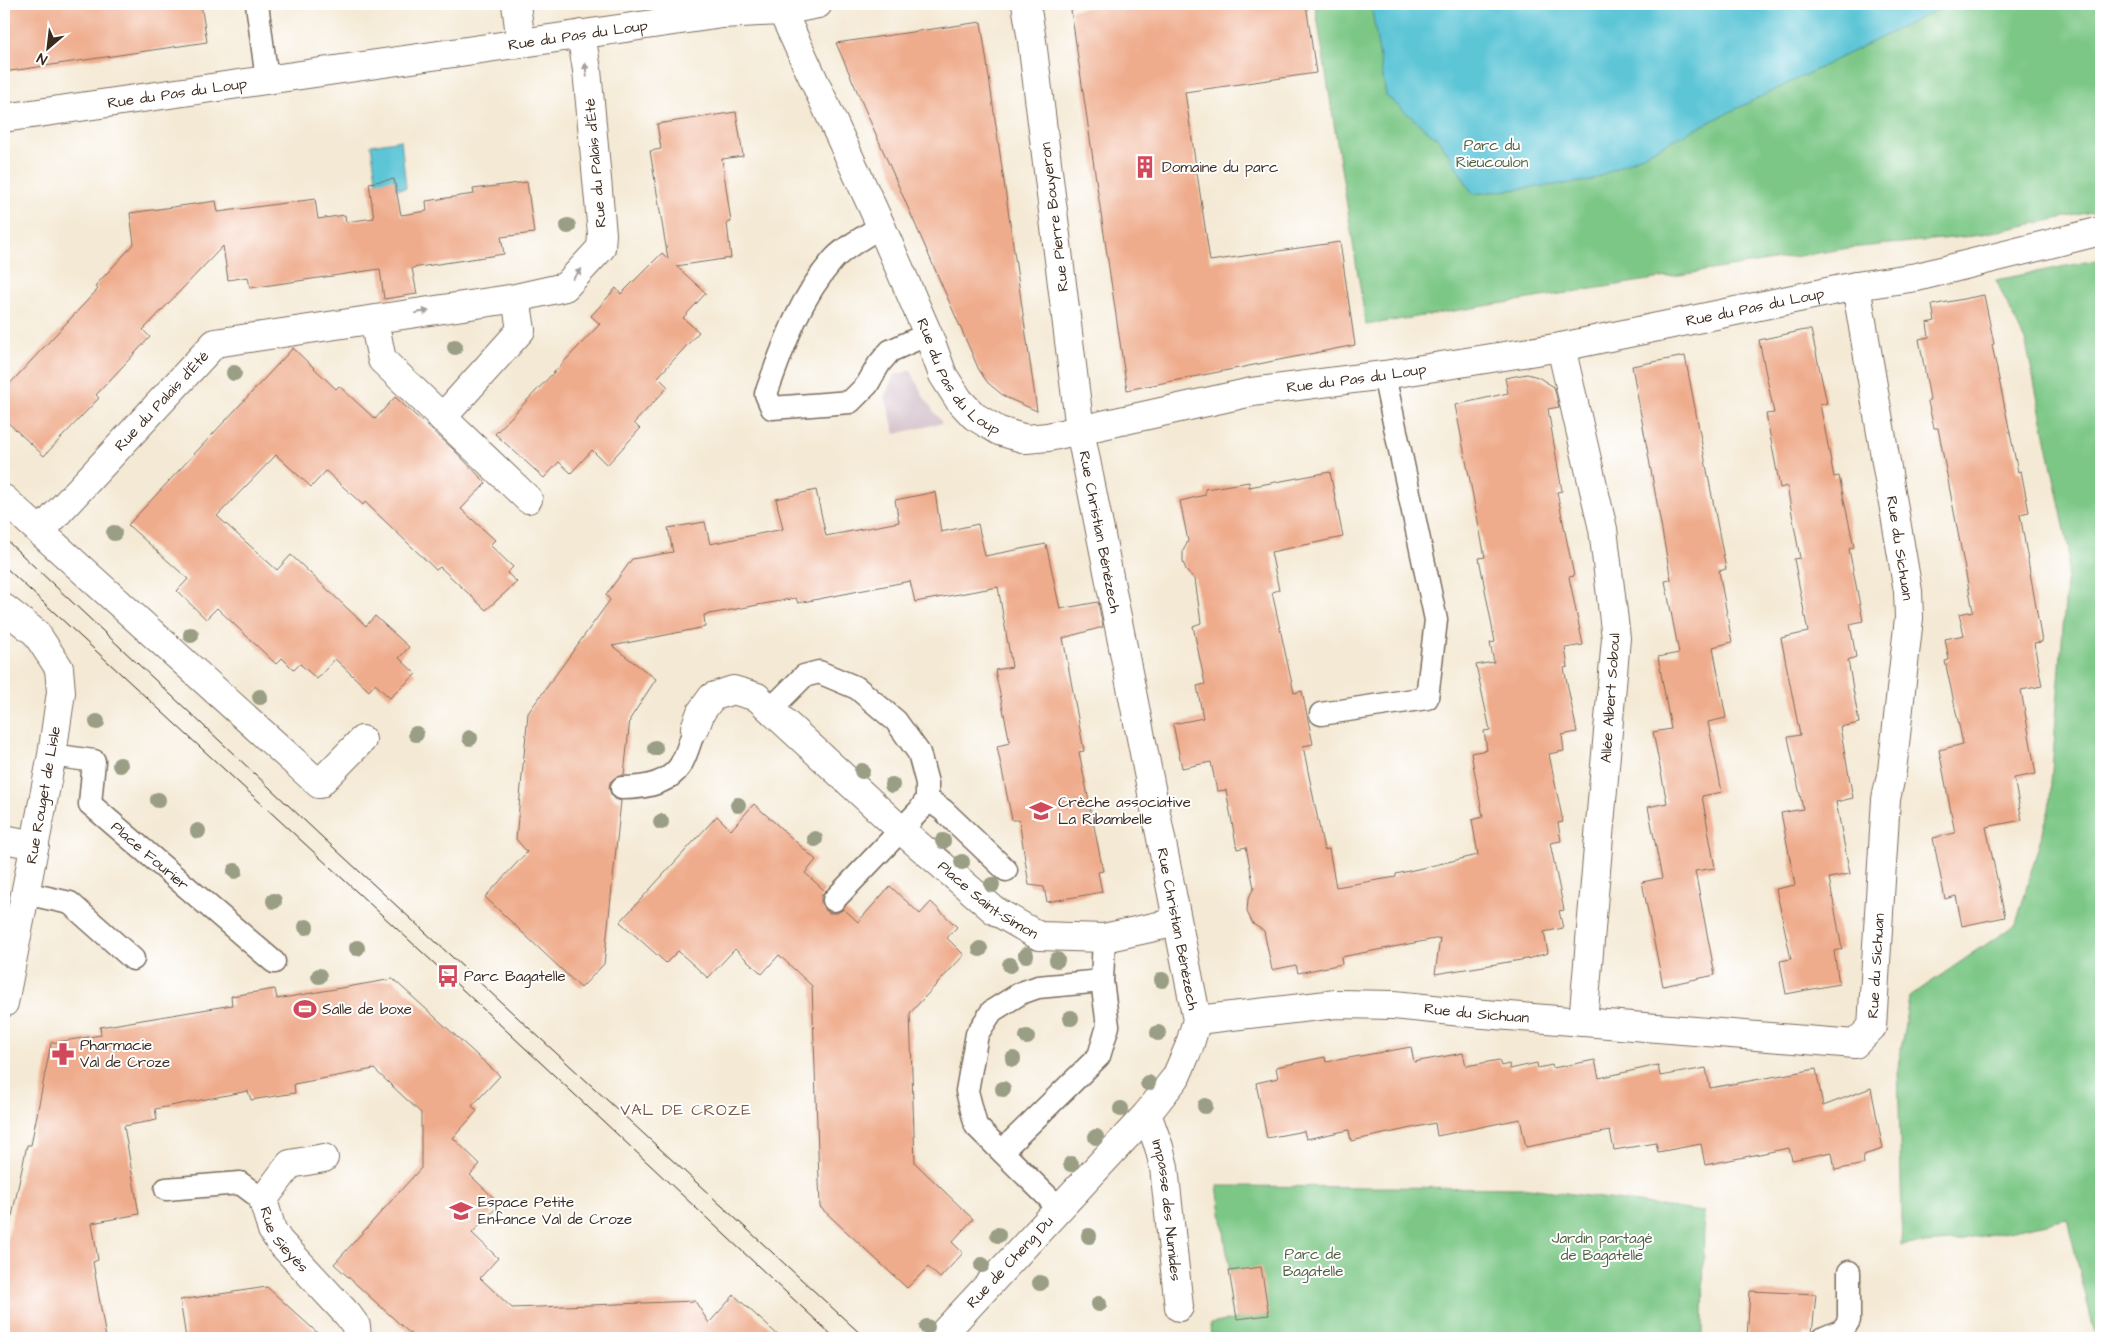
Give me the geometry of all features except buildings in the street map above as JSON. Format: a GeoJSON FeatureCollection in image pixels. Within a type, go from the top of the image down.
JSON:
{"type":"FeatureCollection","features":[{"type":"Feature","properties":{"kind":"street"},"geometry":{"type":"LineString","coordinates":[[516,4],[522,43]]}},
{"type":"Feature","properties":{"kind":"street"},"geometry":{"type":"LineString","coordinates":[[782,11],[818,4]]}},
{"type":"Feature","properties":{"kind":"street","name":"Rue Pierre Bouyeron"},"geometry":{"type":"LineString","coordinates":[[1026,4],[1080,430]]}},
{"type":"Feature","properties":{"kind":"street","name":"Rue du Pas du Loup"},"geometry":{"type":"LineString","coordinates":[[4,118],[722,14],[782,11],[881,226],[928,334],[943,375],[959,400],[974,416],[999,431],[1026,439],[1048,437],[1252,392],[1384,375],[1562,347],[1856,286],[1917,277],[2101,231]]}},
{"type":"Feature","properties":{"kind":"street","name":"Rue du Palais d'Été"},"geometry":{"type":"LineString","coordinates":[[40,532],[215,343],[516,298],[565,287],[601,248],[602,234],[587,70],[581,34]]}},
{"type":"Feature","properties":{"kind":"street","name":"Rue du Sichuan"},"geometry":{"type":"LineString","coordinates":[[1196,1020],[1336,1004],[1394,1005],[1855,1044],[1872,1027],[1886,799],[1892,772],[1909,618],[1908,600],[1856,286]]}},
{"type":"Feature","properties":{"kind":"street"},"geometry":{"type":"LineString","coordinates":[[442,418],[521,330],[516,298]]}},
{"type":"Feature","properties":{"kind":"street"},"geometry":{"type":"LineString","coordinates":[[374,320],[382,360],[528,499]]}},
{"type":"Feature","properties":{"kind":"street","name":"Allée Albert Soboul"},"geometry":{"type":"LineString","coordinates":[[1562,347],[1603,529],[1616,638],[1584,1022]]}},
{"type":"Feature","properties":{"kind":"street","name":"Rue Christian Bénézech"},"geometry":{"type":"LineString","coordinates":[[1060,1209],[1147,1114],[1176,1077],[1189,1047],[1196,1020],[1080,430]]}},
{"type":"Feature","properties":{"kind":"street"},"geometry":{"type":"LineString","coordinates":[[4,499],[318,784],[362,740]]}},
{"type":"Feature","properties":{"kind":"street","name":"Rue Rouget de Lisle"},"geometry":{"type":"LineString","coordinates":[[4,608],[36,633],[59,668],[61,692],[52,755],[4,1003]]}},
{"type":"Feature","properties":{"kind":"street","name":"Place Saint-Simon"},"geometry":{"type":"LineString","coordinates":[[695,728],[701,712],[712,697],[733,690],[757,696],[901,830],[994,910],[1039,936],[1104,938],[1177,922]]}},
{"type":"Feature","properties":{"kind":"street"},"geometry":{"type":"LineString","coordinates":[[4,839],[35,845]]}},
{"type":"Feature","properties":{"kind":"street","name":"Impasse des Numides"},"geometry":{"type":"LineString","coordinates":[[1147,1114],[1160,1147],[1164,1167],[1179,1307]]}},
{"type":"Feature","properties":{"kind":"street","name":"Rue Sieyès"},"geometry":{"type":"LineString","coordinates":[[324,1158],[290,1164],[262,1200],[272,1230],[279,1241],[348,1315],[356,1326],[357,1338]]}},
{"type":"Feature","properties":{"kind":"street","name":"Rue de Cheng Du"},"geometry":{"type":"LineString","coordinates":[[939,1338],[1060,1209]]}},
{"type":"Feature","properties":{"kind":"lane"},"geometry":{"type":"LineString","coordinates":[[257,4],[267,80]]}},
{"type":"Feature","properties":{"kind":"lane"},"geometry":{"type":"LineString","coordinates":[[881,226],[834,258],[801,305],[779,356],[766,394],[772,408],[850,402],[867,385],[879,364],[890,351],[928,334]]}},
{"type":"Feature","properties":{"kind":"lane"},"geometry":{"type":"LineString","coordinates":[[1321,714],[1427,698],[1436,620],[1384,375]]}},
{"type":"Feature","properties":{"kind":"lane"},"geometry":{"type":"LineString","coordinates":[[771,709],[804,676],[819,672],[857,688],[896,721],[919,753],[927,783],[928,799],[920,810],[834,900]]}},
{"type":"Feature","properties":{"kind":"lane"},"geometry":{"type":"LineString","coordinates":[[622,788],[641,788],[665,779],[680,766],[695,728]]}},
{"type":"Feature","properties":{"kind":"lane","name":"Place Fourier"},"geometry":{"type":"LineString","coordinates":[[52,755],[94,761],[90,804],[274,962]]}},
{"type":"Feature","properties":{"kind":"lane"},"geometry":{"type":"LineString","coordinates":[[928,799],[943,810],[1006,870]]}},
{"type":"Feature","properties":{"kind":"lane"},"geometry":{"type":"LineString","coordinates":[[25,894],[70,903],[133,959]]}},
{"type":"Feature","properties":{"kind":"lane"},"geometry":{"type":"LineString","coordinates":[[1002,1151],[1099,1056],[1108,1026],[1102,981],[1104,938]]}},
{"type":"Feature","properties":{"kind":"lane"},"geometry":{"type":"LineString","coordinates":[[1060,1209],[976,1126],[967,1092],[978,1034],[992,1011],[1021,993],[1038,987],[1102,981]]}},
{"type":"Feature","properties":{"kind":"lane"},"geometry":{"type":"LineString","coordinates":[[166,1189],[240,1183],[262,1200]]}},
{"type":"Feature","properties":{"kind":"lane"},"geometry":{"type":"LineString","coordinates":[[1824,1338],[1843,1330],[1849,1320],[1849,1272]]}},
{"type":"Feature","properties":{"kind":"shaded area"},"geometry":{"type":"Polygon","coordinates":[[[911,370],[923,396],[942,423],[895,434],[885,395],[894,375],[911,370]]]}},
{"type":"Feature","properties":{"kind":"green space","name":"Parc du Rieucoulon"},"geometry":{"type":"Polygon","coordinates":[[[1315,4],[2101,4],[2101,210],[1973,236],[1849,248],[1366,325],[1315,4]]]}},
{"type":"Feature","properties":{"kind":"green space"},"geometry":{"type":"Polygon","coordinates":[[[2101,259],[2101,1338],[2096,1338],[2067,1219],[1963,1240],[1901,1245],[1898,1068],[1909,997],[2016,924],[2049,810],[2069,550],[2026,343],[1996,280],[2101,259]]]}},
{"type":"Feature","properties":{"kind":"green space","name":"Parc de Bagatelle"},"geometry":{"type":"Polygon","coordinates":[[[1217,1186],[1529,1188],[1704,1212],[1703,1338],[1211,1338],[1210,1324],[1237,1319],[1217,1186]]]}},
{"type":"Feature","properties":{"kind":"water"},"geometry":{"type":"Polygon","coordinates":[[[1371,4],[1949,4],[1590,181],[1473,194],[1440,141],[1386,96],[1371,4]]]}},
{"type":"Feature","properties":{"kind":"water"},"geometry":{"type":"Polygon","coordinates":[[[401,140],[406,188],[378,191],[371,145],[401,140]]]}},
{"type":"Feature","properties":{"kind":"tram line"},"geometry":{"type":"LineString","coordinates":[[4,538],[321,836],[865,1338]]}},
{"type":"Feature","properties":{"kind":"tram line"},"geometry":{"type":"LineString","coordinates":[[4,566],[448,976],[835,1338]]}},
{"type":"Feature","properties":{"kind":"place","name":"Domaine du parc"},"geometry":{"type":"Point","coordinates":[1145,167]}},
{"type":"Feature","properties":{"kind":"place","name":"Crèche associative La Ribambelle"},"geometry":{"type":"Point","coordinates":[1041,811]}},
{"type":"Feature","properties":{"kind":"place","name":"Parc Bagatelle"},"geometry":{"type":"Point","coordinates":[448,976]}},
{"type":"Feature","properties":{"kind":"place","name":"Salle de boxe"},"geometry":{"type":"Point","coordinates":[305,1009]}},
{"type":"Feature","properties":{"kind":"place","name":"Pharmacie Val de Croze"},"geometry":{"type":"Point","coordinates":[63,1054]}},
{"type":"Feature","properties":{"kind":"place","name":"Espace Petite Enfance Val de Croze"},"geometry":{"type":"Point","coordinates":[461,1211]}},
{"type":"Feature","properties":{"kind":"district","name":"VAL DE CROZE"},"geometry":{"type":"Point","coordinates":[686,1109]}},
{"type":"Feature","properties":{"kind":"park label","name":"Jardin partagé de Bagatelle"},"geometry":{"type":"Point","coordinates":[1602,1246]}}]}
